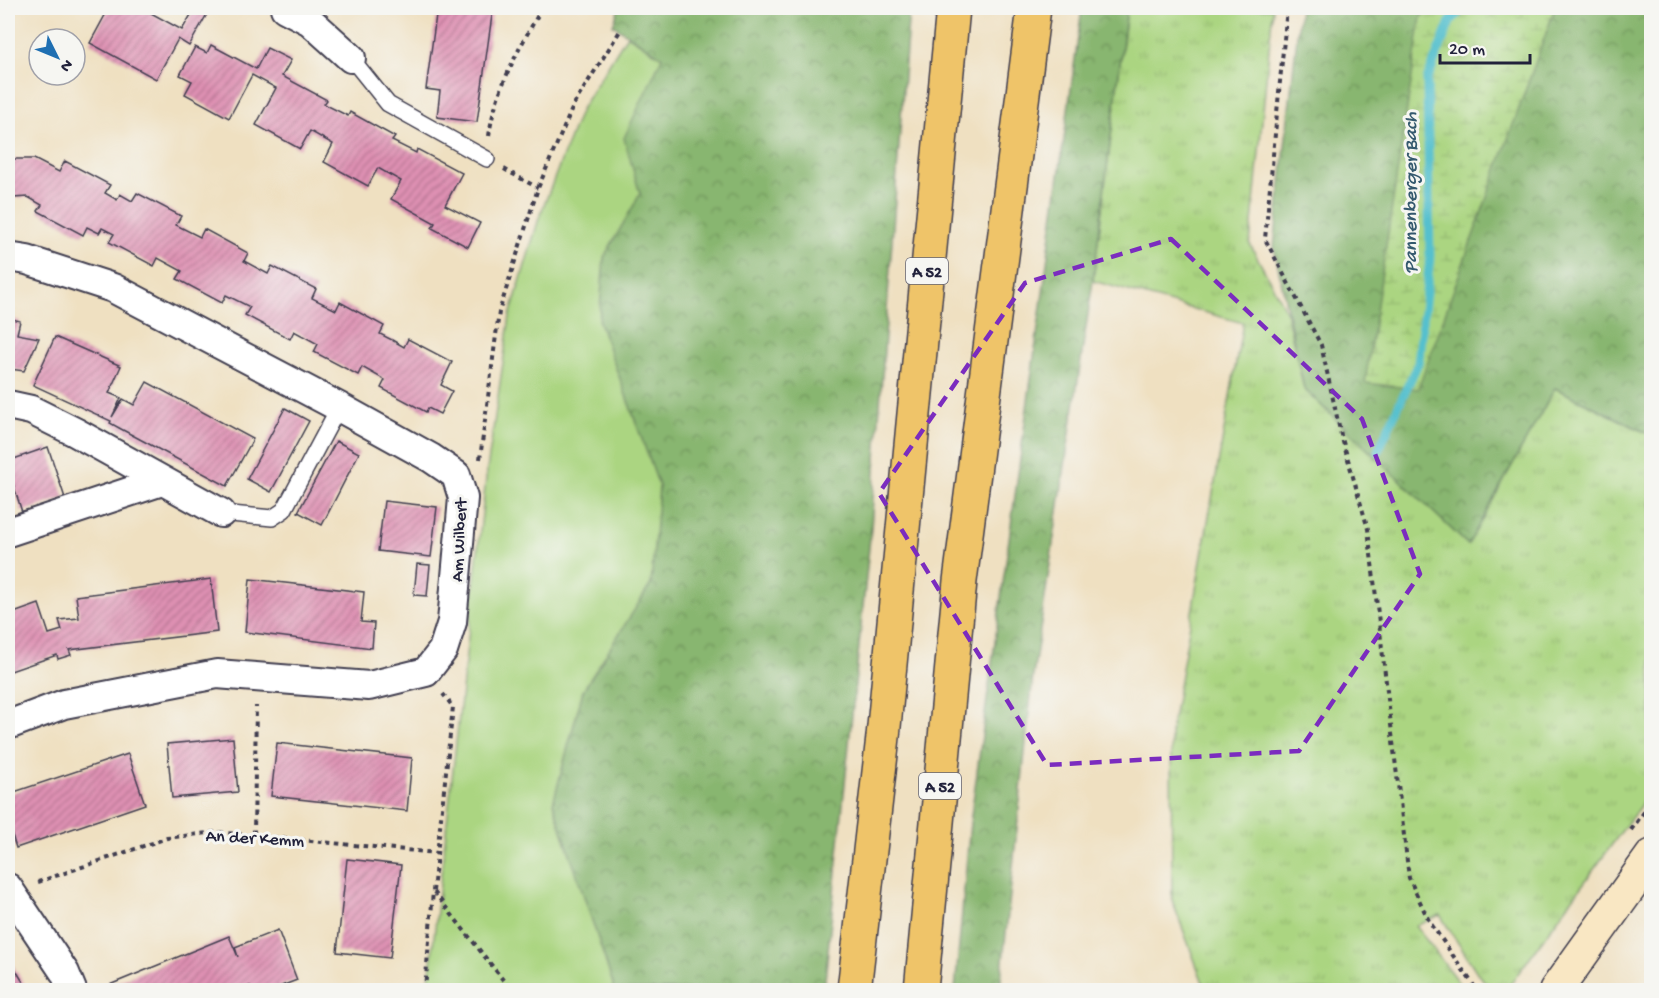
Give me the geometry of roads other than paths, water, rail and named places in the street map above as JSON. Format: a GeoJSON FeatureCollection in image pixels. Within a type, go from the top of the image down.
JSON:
{"type":"FeatureCollection","features":[{"type":"Feature","properties":{"kind":"highway","name":"A 52"},"geometry":{"type":"LineString","coordinates":[[854,990],[883,737],[953,8]]}},
{"type":"Feature","properties":{"kind":"highway","name":"A 52"},"geometry":{"type":"LineString","coordinates":[[921,990],[960,581],[1034,8]]}},
{"type":"Feature","properties":{"kind":"street"},"geometry":{"type":"LineString","coordinates":[[285,8],[310,21],[351,58]]}},
{"type":"Feature","properties":{"kind":"street","name":"Am Wilbert"},"geometry":{"type":"LineString","coordinates":[[8,257],[27,260],[113,288],[339,407],[431,458],[456,475],[463,498],[452,622],[443,650],[426,672],[369,686],[217,674],[64,704],[8,725]]}},
{"type":"Feature","properties":{"kind":"street"},"geometry":{"type":"LineString","coordinates":[[8,405],[31,410],[57,423],[222,513]]}},
{"type":"Feature","properties":{"kind":"street"},"geometry":{"type":"LineString","coordinates":[[8,532],[162,481]]}},
{"type":"Feature","properties":{"kind":"street"},"geometry":{"type":"LineString","coordinates":[[1556,990],[1652,856]]}},
{"type":"Feature","properties":{"kind":"street"},"geometry":{"type":"LineString","coordinates":[[9,890],[65,973],[72,990]]}},
{"type":"Feature","properties":{"kind":"lane"},"geometry":{"type":"LineString","coordinates":[[351,58],[388,104],[486,159]]}},
{"type":"Feature","properties":{"kind":"lane"},"geometry":{"type":"LineString","coordinates":[[222,513],[272,519],[284,510],[339,407]]}},
{"type":"Feature","properties":{"kind":"waterway","name":"Pannenberger Bach"},"geometry":{"type":"LineString","coordinates":[[1378,451],[1418,363],[1430,258],[1427,80],[1450,22],[1463,8]]}}]}
